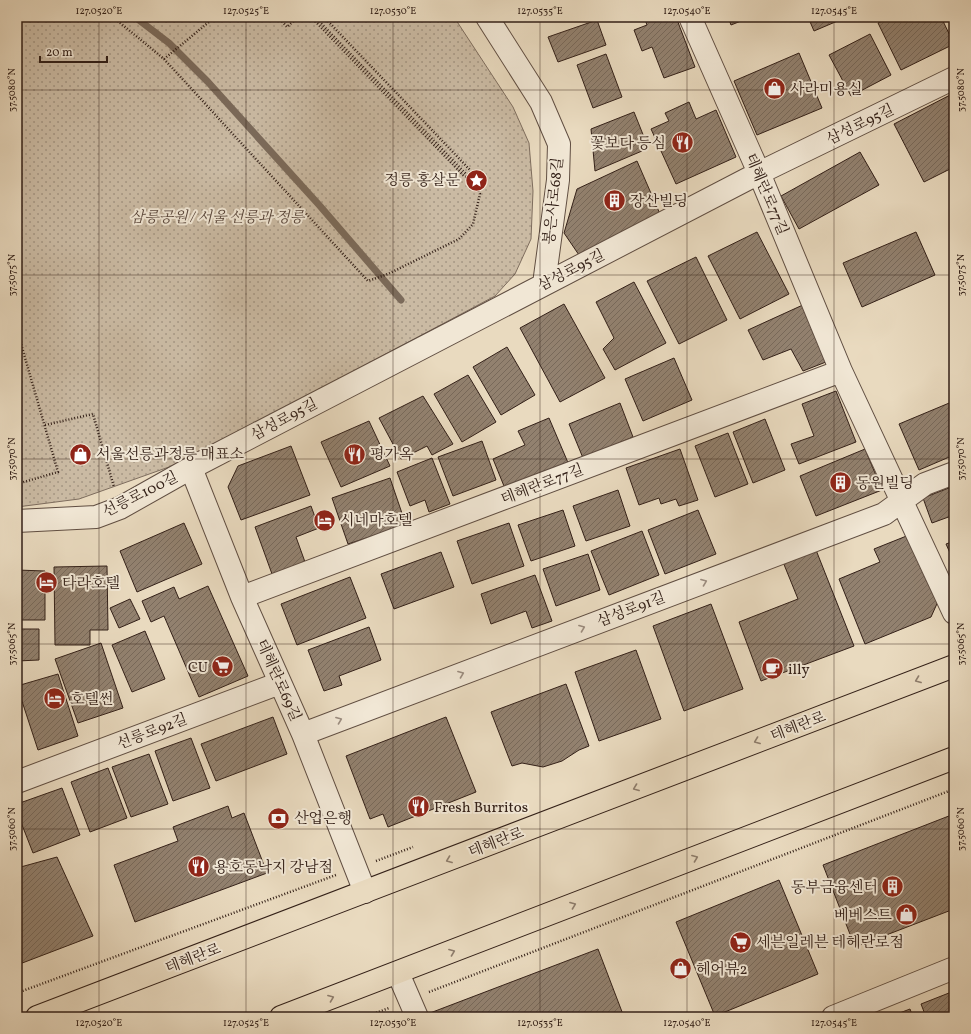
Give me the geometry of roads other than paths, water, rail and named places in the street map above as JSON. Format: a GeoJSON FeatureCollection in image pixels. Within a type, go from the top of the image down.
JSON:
{"type":"FeatureCollection","features":[{"type":"Feature","properties":{"kind":"main road","name":"테헤란로"},"geometry":{"type":"LineString","coordinates":[[37,1017],[954,666]]}},
{"type":"Feature","properties":{"kind":"main road"},"geometry":{"type":"LineString","coordinates":[[281,1017],[954,758]]}},
{"type":"Feature","properties":{"kind":"street","name":"봉은사로68길"},"geometry":{"type":"LineString","coordinates":[[486,17],[541,102],[559,144],[558,180],[544,284]]}},
{"type":"Feature","properties":{"kind":"street","name":"테헤란로77길"},"geometry":{"type":"LineString","coordinates":[[690,17],[842,371],[954,613]]}},
{"type":"Feature","properties":{"kind":"street","name":"삼성로95길"},"geometry":{"type":"LineString","coordinates":[[191,468],[758,173],[954,78]]}},
{"type":"Feature","properties":{"kind":"street","name":"테헤란로77길"},"geometry":{"type":"LineString","coordinates":[[242,597],[842,371]]}},
{"type":"Feature","properties":{"kind":"street","name":"선릉로100길"},"geometry":{"type":"LineString","coordinates":[[17,521],[96,517],[120,508],[191,468]]}},
{"type":"Feature","properties":{"kind":"street","name":"테헤란로69길"},"geometry":{"type":"LineString","coordinates":[[191,468],[242,597],[303,734],[365,892]]}},
{"type":"Feature","properties":{"kind":"street","name":"삼성로91길"},"geometry":{"type":"LineString","coordinates":[[303,734],[884,514],[902,499],[925,484],[954,473]]}},
{"type":"Feature","properties":{"kind":"street","name":"선릉로92길"},"geometry":{"type":"LineString","coordinates":[[19,775],[280,683]]}},
{"type":"Feature","properties":{"kind":"street"},"geometry":{"type":"LineString","coordinates":[[833,1017],[954,968]]}},
{"type":"Feature","properties":{"kind":"street"},"geometry":{"type":"LineString","coordinates":[[398,973],[414,1008]]}},
{"type":"Feature","properties":{"kind":"waterway"},"geometry":{"type":"LineString","coordinates":[[135,17],[169,43],[208,82],[320,206],[401,300]]}},
{"type":"Feature","properties":{"kind":"place","name":"사라미용실"},"geometry":{"type":"Point","coordinates":[775,89]}},
{"type":"Feature","properties":{"kind":"place","name":"꽃보다 등심"},"geometry":{"type":"Point","coordinates":[682,143]}},
{"type":"Feature","properties":{"kind":"place","name":"정릉 홍살문"},"geometry":{"type":"Point","coordinates":[476,180]}},
{"type":"Feature","properties":{"kind":"place","name":"장산빌딩"},"geometry":{"type":"Point","coordinates":[614,201]}},
{"type":"Feature","properties":{"kind":"place","name":"서울선릉과정릉 매표소"},"geometry":{"type":"Point","coordinates":[80,454]}},
{"type":"Feature","properties":{"kind":"place","name":"평가옥"},"geometry":{"type":"Point","coordinates":[354,454]}},
{"type":"Feature","properties":{"kind":"place","name":"동원빌딩"},"geometry":{"type":"Point","coordinates":[841,483]}},
{"type":"Feature","properties":{"kind":"place","name":"시네마호텔"},"geometry":{"type":"Point","coordinates":[325,520]}},
{"type":"Feature","properties":{"kind":"place","name":"타라호텔"},"geometry":{"type":"Point","coordinates":[46,583]}},
{"type":"Feature","properties":{"kind":"place","name":"CU"},"geometry":{"type":"Point","coordinates":[223,667]}},
{"type":"Feature","properties":{"kind":"place","name":"illy"},"geometry":{"type":"Point","coordinates":[772,669]}},
{"type":"Feature","properties":{"kind":"place","name":"호텔썬"},"geometry":{"type":"Point","coordinates":[54,699]}},
{"type":"Feature","properties":{"kind":"place","name":"Fresh Burritos"},"geometry":{"type":"Point","coordinates":[418,807]}},
{"type":"Feature","properties":{"kind":"place","name":"산업은행"},"geometry":{"type":"Point","coordinates":[278,818]}},
{"type":"Feature","properties":{"kind":"place","name":"용호동낙지 강남점"},"geometry":{"type":"Point","coordinates":[199,867]}},
{"type":"Feature","properties":{"kind":"place","name":"동부금융센터"},"geometry":{"type":"Point","coordinates":[893,887]}},
{"type":"Feature","properties":{"kind":"place","name":"베베스트"},"geometry":{"type":"Point","coordinates":[907,915]}},
{"type":"Feature","properties":{"kind":"place","name":"세븐일레븐 테헤란로점"},"geometry":{"type":"Point","coordinates":[741,942]}},
{"type":"Feature","properties":{"kind":"place","name":"헤어뷰2"},"geometry":{"type":"Point","coordinates":[681,969]}},
{"type":"Feature","properties":{"kind":"park label","name":"삼릉공원 / 서울 선릉과 정릉"},"geometry":{"type":"Point","coordinates":[217,217]}}]}
